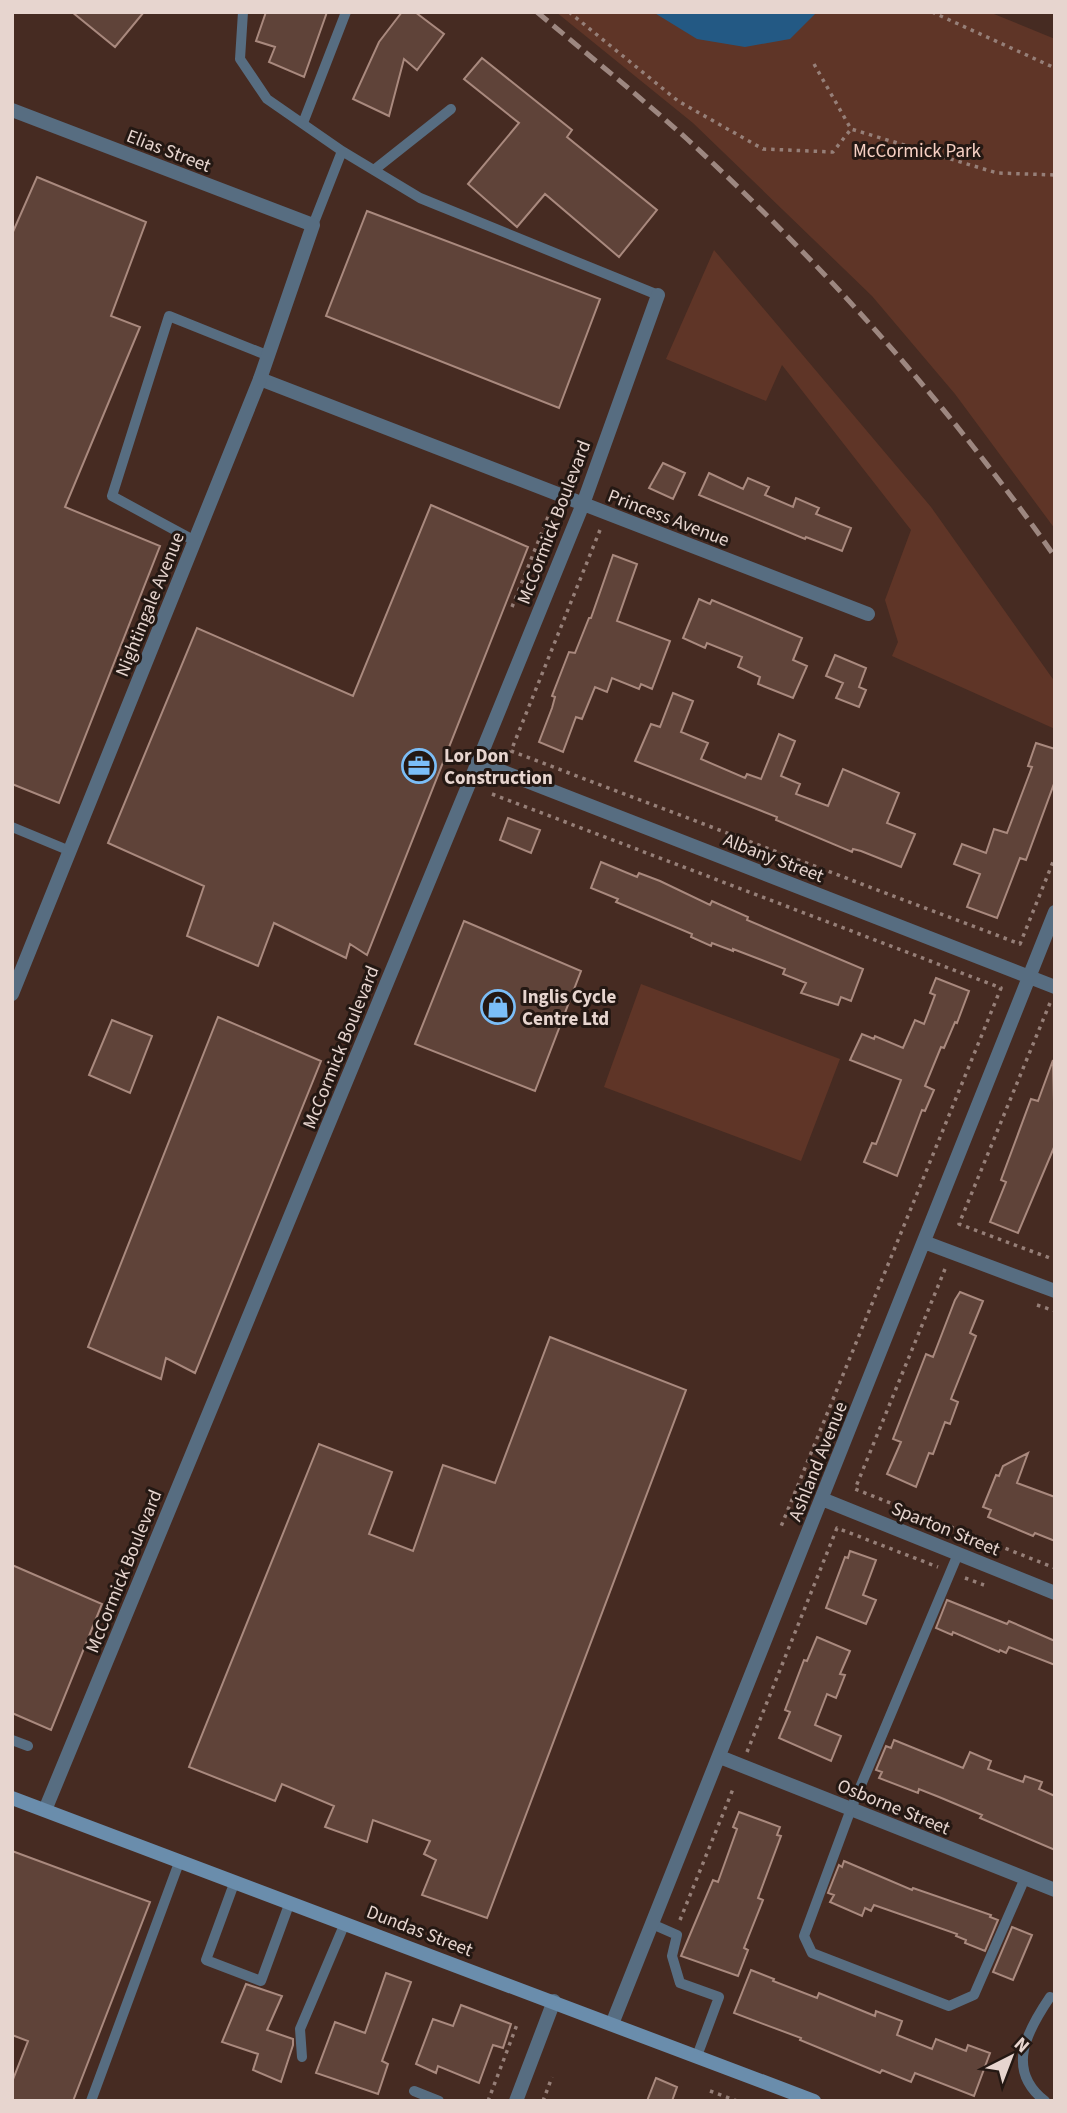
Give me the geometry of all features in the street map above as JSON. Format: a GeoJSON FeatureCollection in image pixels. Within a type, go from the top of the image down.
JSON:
{"type":"FeatureCollection","features":[{"type":"Feature","properties":{"kind":"main road","name":"Dundas Street"},"geometry":{"type":"LineString","coordinates":[[12,1798],[814,2101]]}},
{"type":"Feature","properties":{"kind":"street","name":"Elias Street"},"geometry":{"type":"LineString","coordinates":[[12,110],[313,225]]}},
{"type":"Feature","properties":{"kind":"street","name":"Nightingale Avenue"},"geometry":{"type":"LineString","coordinates":[[12,994],[260,379],[313,225]]}},
{"type":"Feature","properties":{"kind":"street","name":"McCormick Boulevard"},"geometry":{"type":"LineString","coordinates":[[45,1810],[583,504],[659,295]]}},
{"type":"Feature","properties":{"kind":"street","name":"Princess Avenue"},"geometry":{"type":"LineString","coordinates":[[260,379],[868,614]]}},
{"type":"Feature","properties":{"kind":"street","name":"Albany Street"},"geometry":{"type":"LineString","coordinates":[[478,762],[1055,987]]}},
{"type":"Feature","properties":{"kind":"street","name":"Ashland Avenue"},"geometry":{"type":"LineString","coordinates":[[612,2024],[1055,912]]}},
{"type":"Feature","properties":{"kind":"street"},"geometry":{"type":"LineString","coordinates":[[924,1242],[1055,1291]]}},
{"type":"Feature","properties":{"kind":"street","name":"Sparton Street"},"geometry":{"type":"LineString","coordinates":[[822,1499],[1055,1593]]}},
{"type":"Feature","properties":{"kind":"street","name":"Osborne Street"},"geometry":{"type":"LineString","coordinates":[[720,1757],[1055,1890]]}},
{"type":"Feature","properties":{"kind":"street"},"geometry":{"type":"LineString","coordinates":[[516,2101],[554,2001]]}},
{"type":"Feature","properties":{"kind":"lane"},"geometry":{"type":"LineString","coordinates":[[243,12],[240,59],[267,99],[342,151],[420,198],[659,295]]}},
{"type":"Feature","properties":{"kind":"lane"},"geometry":{"type":"LineString","coordinates":[[303,124],[346,12]]}},
{"type":"Feature","properties":{"kind":"lane"},"geometry":{"type":"LineString","coordinates":[[374,170],[451,109]]}},
{"type":"Feature","properties":{"kind":"lane"},"geometry":{"type":"LineString","coordinates":[[313,225],[342,151]]}},
{"type":"Feature","properties":{"kind":"lane"},"geometry":{"type":"LineString","coordinates":[[195,541],[112,496],[169,316],[269,356]]}},
{"type":"Feature","properties":{"kind":"lane"},"geometry":{"type":"LineString","coordinates":[[12,827],[70,850]]}},
{"type":"Feature","properties":{"kind":"lane"},"geometry":{"type":"LineString","coordinates":[[958,1554],[851,1810],[804,1936],[812,1953],[948,2006],[974,1995],[1025,1878]]}},
{"type":"Feature","properties":{"kind":"lane"},"geometry":{"type":"LineString","coordinates":[[12,1740],[28,1746]]}},
{"type":"Feature","properties":{"kind":"lane"},"geometry":{"type":"LineString","coordinates":[[91,2101],[180,1860]]}},
{"type":"Feature","properties":{"kind":"lane"},"geometry":{"type":"LineString","coordinates":[[235,1881],[206,1960],[261,1981],[290,1902]]}},
{"type":"Feature","properties":{"kind":"lane"},"geometry":{"type":"LineString","coordinates":[[302,2057],[300,2029],[345,1923]]}},
{"type":"Feature","properties":{"kind":"lane"},"geometry":{"type":"LineString","coordinates":[[652,1924],[677,1935],[671,1956],[680,1983],[719,1997],[697,2056]]}},
{"type":"Feature","properties":{"kind":"lane"},"geometry":{"type":"LineString","coordinates":[[1045,2101],[1032,2091],[1022,2067],[1025,2042],[1034,2021],[1050,1997]]}},
{"type":"Feature","properties":{"kind":"lane"},"geometry":{"type":"LineString","coordinates":[[415,2091],[439,2101]]}},
{"type":"Feature","properties":{"kind":"path"},"geometry":{"type":"LineString","coordinates":[[569,12],[678,101],[762,149],[833,152],[851,129]]}},
{"type":"Feature","properties":{"kind":"path"},"geometry":{"type":"LineString","coordinates":[[933,12],[1055,68]]}},
{"type":"Feature","properties":{"kind":"path"},"geometry":{"type":"LineString","coordinates":[[814,64],[851,129],[997,173],[1055,175]]}},
{"type":"Feature","properties":{"kind":"path"},"geometry":{"type":"LineString","coordinates":[[512,607],[550,512]]}},
{"type":"Feature","properties":{"kind":"path"},"geometry":{"type":"LineString","coordinates":[[600,530],[511,751],[1020,944],[1055,857]]}},
{"type":"Feature","properties":{"kind":"path"},"geometry":{"type":"LineString","coordinates":[[492,794],[1001,988],[780,1529]]}},
{"type":"Feature","properties":{"kind":"path"},"geometry":{"type":"LineString","coordinates":[[1055,1005],[1049,1003],[960,1224],[1055,1260]]}},
{"type":"Feature","properties":{"kind":"path"},"geometry":{"type":"LineString","coordinates":[[956,1274],[943,1269],[855,1489],[1055,1568]]}},
{"type":"Feature","properties":{"kind":"path"},"geometry":{"type":"LineString","coordinates":[[1030,1302],[1055,1311]]}},
{"type":"Feature","properties":{"kind":"path"},"geometry":{"type":"LineString","coordinates":[[758,1757],[747,1753],[837,1528],[942,1569]]}},
{"type":"Feature","properties":{"kind":"path"},"geometry":{"type":"LineString","coordinates":[[680,1922],[733,1789]]}},
{"type":"Feature","properties":{"kind":"path"},"geometry":{"type":"LineString","coordinates":[[488,2101],[518,2022]]}},
{"type":"Feature","properties":{"kind":"path"},"geometry":{"type":"LineString","coordinates":[[542,2101],[552,2077]]}},
{"type":"Feature","properties":{"kind":"path"},"geometry":{"type":"LineString","coordinates":[[710,2091],[737,2101]]}},
{"type":"Feature","properties":{"kind":"green space","name":"McCormick Park"},"geometry":{"type":"Polygon","coordinates":[[[556,12],[989,12],[1055,39],[1055,529],[955,394],[872,296],[693,123],[556,12]]]}},
{"type":"Feature","properties":{"kind":"green space"},"geometry":{"type":"Polygon","coordinates":[[[714,250],[931,507],[1055,682],[1055,729],[892,656],[898,642],[885,600],[911,530],[782,365],[766,401],[666,359],[714,250]]]}},
{"type":"Feature","properties":{"kind":"green space"},"geometry":{"type":"Polygon","coordinates":[[[641,984],[840,1059],[801,1161],[604,1087],[641,984]]]}},
{"type":"Feature","properties":{"kind":"water"},"geometry":{"type":"Polygon","coordinates":[[[653,12],[817,12],[790,39],[745,47],[697,39],[653,12]]]}},
{"type":"Feature","properties":{"kind":"building"},"geometry":{"type":"Polygon","coordinates":[[[72,12],[144,12],[115,47],[72,12]]]}},
{"type":"Feature","properties":{"kind":"building"},"geometry":{"type":"Polygon","coordinates":[[[266,12],[327,12],[304,77],[269,62],[275,47],[256,41],[266,12]]]}},
{"type":"Feature","properties":{"kind":"building"},"geometry":{"type":"Polygon","coordinates":[[[402,12],[415,12],[444,34],[417,70],[404,59],[389,116],[353,99],[379,42],[402,12]]]}},
{"type":"Feature","properties":{"kind":"building"},"geometry":{"type":"Polygon","coordinates":[[[482,58],[572,130],[567,137],[657,210],[619,257],[545,194],[517,227],[468,184],[519,123],[464,79],[482,58]]]}},
{"type":"Feature","properties":{"kind":"building"},"geometry":{"type":"Polygon","coordinates":[[[37,177],[146,222],[111,316],[140,327],[65,507],[160,546],[59,803],[12,784],[12,234],[37,177]]]}},
{"type":"Feature","properties":{"kind":"building"},"geometry":{"type":"Polygon","coordinates":[[[367,211],[600,299],[559,408],[326,316],[367,211]]]}},
{"type":"Feature","properties":{"kind":"building"},"geometry":{"type":"Polygon","coordinates":[[[663,463],[685,473],[673,499],[649,488],[663,463]]]}},
{"type":"Feature","properties":{"kind":"building"},"geometry":{"type":"Polygon","coordinates":[[[709,473],[743,489],[748,478],[769,487],[765,495],[793,507],[796,498],[819,508],[816,514],[851,528],[842,551],[806,537],[805,539],[699,495],[709,473]]]}},
{"type":"Feature","properties":{"kind":"building"},"geometry":{"type":"Polygon","coordinates":[[[431,505],[528,547],[367,955],[350,944],[346,958],[274,923],[258,966],[187,936],[204,886],[108,843],[197,628],[353,696],[431,505]]]}},
{"type":"Feature","properties":{"kind":"building"},"geometry":{"type":"Polygon","coordinates":[[[613,555],[637,564],[617,621],[670,641],[652,689],[641,684],[639,689],[612,678],[607,692],[595,687],[582,719],[576,717],[563,752],[539,742],[552,708],[555,697],[552,696],[569,652],[575,653],[591,618],[613,555]]]}},
{"type":"Feature","properties":{"kind":"building"},"geometry":{"type":"Polygon","coordinates":[[[699,599],[710,604],[712,600],[802,638],[793,660],[807,666],[793,698],[758,684],[760,677],[738,667],[742,657],[707,643],[705,648],[683,638],[699,599]]]}},
{"type":"Feature","properties":{"kind":"building"},"geometry":{"type":"Polygon","coordinates":[[[835,655],[866,668],[859,687],[866,690],[859,707],[836,698],[843,683],[826,676],[835,655]]]}},
{"type":"Feature","properties":{"kind":"building"},"geometry":{"type":"Polygon","coordinates":[[[673,693],[693,701],[681,732],[708,743],[701,759],[745,778],[747,774],[761,779],[779,734],[795,741],[781,776],[800,784],[796,794],[828,806],[843,769],[899,793],[887,823],[915,834],[901,867],[861,851],[853,849],[852,852],[776,820],[777,817],[635,761],[651,724],[660,727],[673,693]]]}},
{"type":"Feature","properties":{"kind":"building"},"geometry":{"type":"Polygon","coordinates":[[[1036,743],[1055,749],[1055,781],[1026,860],[1020,858],[997,918],[967,907],[980,874],[954,864],[962,844],[986,853],[994,829],[1007,833],[1032,767],[1028,766],[1036,743]]]}},
{"type":"Feature","properties":{"kind":"building"},"geometry":{"type":"Polygon","coordinates":[[[508,818],[540,830],[531,853],[500,840],[508,818]]]}},
{"type":"Feature","properties":{"kind":"building"},"geometry":{"type":"Polygon","coordinates":[[[601,862],[637,877],[639,873],[660,881],[710,905],[712,901],[748,917],[747,920],[863,969],[851,1001],[841,997],[838,1005],[801,993],[806,983],[783,974],[785,969],[733,949],[712,943],[711,946],[691,937],[692,934],[616,902],[618,899],[591,888],[601,862]]]}},
{"type":"Feature","properties":{"kind":"building","name":"Inglis Cycle Centre Ltd"},"geometry":{"type":"Polygon","coordinates":[[[464,921],[581,971],[535,1091],[415,1044],[464,921]]]}},
{"type":"Feature","properties":{"kind":"building"},"geometry":{"type":"Polygon","coordinates":[[[936,978],[969,991],[957,1023],[955,1022],[944,1048],[941,1047],[925,1086],[934,1090],[925,1111],[922,1110],[897,1176],[864,1162],[872,1143],[876,1144],[901,1080],[850,1060],[862,1034],[874,1039],[875,1036],[903,1048],[915,1020],[924,1024],[935,995],[930,993],[936,978]]]}},
{"type":"Feature","properties":{"kind":"building"},"geometry":{"type":"Polygon","coordinates":[[[218,1017],[321,1061],[195,1373],[166,1358],[161,1379],[88,1347],[218,1017]]]}},
{"type":"Feature","properties":{"kind":"building"},"geometry":{"type":"Polygon","coordinates":[[[112,1020],[152,1036],[130,1093],[89,1075],[112,1020]]]}},
{"type":"Feature","properties":{"kind":"building"},"geometry":{"type":"Polygon","coordinates":[[[1053,1060],[1055,1145],[1018,1233],[990,1222],[1006,1182],[1001,1180],[1031,1099],[1038,1101],[1053,1060]]]}},
{"type":"Feature","properties":{"kind":"building"},"geometry":{"type":"Polygon","coordinates":[[[960,1292],[983,1301],[970,1333],[976,1336],[951,1399],[958,1402],[950,1424],[945,1422],[916,1487],[887,1474],[901,1442],[893,1439],[926,1354],[933,1357],[960,1292]]]}},
{"type":"Feature","properties":{"kind":"building"},"geometry":{"type":"Polygon","coordinates":[[[550,1337],[686,1390],[487,1918],[422,1895],[436,1860],[424,1854],[430,1841],[373,1820],[367,1842],[325,1827],[334,1806],[282,1784],[275,1801],[189,1767],[319,1444],[392,1472],[369,1534],[413,1551],[443,1465],[495,1483],[550,1337]]]}},
{"type":"Feature","properties":{"kind":"building"},"geometry":{"type":"Polygon","coordinates":[[[1028,1453],[1017,1483],[1055,1497],[1055,1541],[1035,1533],[1033,1536],[988,1517],[991,1510],[983,1507],[996,1475],[999,1476],[1003,1466],[1028,1453]]]}},
{"type":"Feature","properties":{"kind":"building"},"geometry":{"type":"Polygon","coordinates":[[[850,1551],[876,1560],[863,1595],[876,1600],[866,1624],[826,1608],[845,1557],[848,1558],[850,1551]]]}},
{"type":"Feature","properties":{"kind":"building"},"geometry":{"type":"Polygon","coordinates":[[[12,1565],[102,1604],[51,1730],[12,1713],[12,1565]]]}},
{"type":"Feature","properties":{"kind":"building"},"geometry":{"type":"Polygon","coordinates":[[[947,1600],[1007,1624],[1009,1621],[1055,1641],[1055,1665],[1009,1647],[1006,1653],[1000,1650],[999,1652],[953,1632],[952,1635],[936,1628],[947,1600]]]}},
{"type":"Feature","properties":{"kind":"building"},"geometry":{"type":"Polygon","coordinates":[[[817,1637],[850,1651],[840,1674],[845,1675],[836,1698],[827,1694],[815,1725],[841,1736],[831,1761],[779,1738],[790,1712],[785,1710],[804,1660],[807,1661],[817,1637]]]}},
{"type":"Feature","properties":{"kind":"building"},"geometry":{"type":"Polygon","coordinates":[[[894,1740],[963,1768],[970,1752],[991,1761],[988,1769],[1023,1782],[1025,1776],[1042,1782],[1039,1789],[1055,1796],[1055,1850],[939,1797],[919,1789],[918,1793],[879,1778],[882,1772],[876,1770],[886,1746],[891,1748],[894,1740]]]}},
{"type":"Feature","properties":{"kind":"building"},"geometry":{"type":"Polygon","coordinates":[[[739,1812],[780,1827],[777,1835],[781,1836],[758,1898],[763,1900],[744,1948],[748,1950],[738,1976],[681,1956],[713,1880],[718,1882],[737,1829],[733,1827],[739,1812]]]}},
{"type":"Feature","properties":{"kind":"building"},"geometry":{"type":"Polygon","coordinates":[[[12,1851],[150,1902],[73,2101],[12,2101],[12,2082],[28,2041],[12,2035],[12,1851]]]}},
{"type":"Feature","properties":{"kind":"building"},"geometry":{"type":"Polygon","coordinates":[[[844,1861],[912,1890],[913,1888],[991,1915],[990,1917],[998,1920],[985,1951],[965,1943],[966,1940],[956,1936],[957,1934],[874,1905],[871,1911],[865,1908],[862,1916],[830,1902],[834,1895],[828,1893],[839,1865],[842,1867],[844,1861]]]}},
{"type":"Feature","properties":{"kind":"building"},"geometry":{"type":"Polygon","coordinates":[[[1012,1927],[1032,1935],[1013,1980],[993,1972],[1012,1927]]]}},
{"type":"Feature","properties":{"kind":"building"},"geometry":{"type":"Polygon","coordinates":[[[751,1970],[817,1998],[819,1993],[875,2016],[876,2011],[902,2021],[897,2035],[932,2049],[936,2039],[966,2051],[968,2045],[990,2053],[974,2096],[915,2073],[911,2082],[882,2070],[880,2073],[800,2040],[801,2038],[734,2013],[751,1970]]]}},
{"type":"Feature","properties":{"kind":"building"},"geometry":{"type":"Polygon","coordinates":[[[386,1973],[411,1982],[382,2061],[388,2064],[378,2094],[316,2073],[335,2022],[365,2033],[386,1973]]]}},
{"type":"Feature","properties":{"kind":"building"},"geometry":{"type":"Polygon","coordinates":[[[246,1984],[282,1996],[267,2030],[293,2039],[281,2082],[253,2070],[258,2054],[222,2042],[246,1984]]]}},
{"type":"Feature","properties":{"kind":"building"},"geometry":{"type":"Polygon","coordinates":[[[461,2005],[511,2024],[503,2048],[493,2045],[479,2083],[438,2066],[436,2073],[416,2064],[433,2019],[453,2026],[461,2005]]]}},
{"type":"Feature","properties":{"kind":"building"},"geometry":{"type":"Polygon","coordinates":[[[656,2078],[677,2087],[672,2101],[647,2101],[656,2078]]]}},
{"type":"Feature","properties":{"kind":"railway"},"geometry":{"type":"LineString","coordinates":[[537,12],[687,139],[835,286],[972,445],[1055,557]]}},
{"type":"Feature","properties":{"kind":"place","name":"Lor Don Construction"},"geometry":{"type":"Point","coordinates":[419,766]}},
{"type":"Feature","properties":{"kind":"place","name":"Inglis Cycle Centre Ltd"},"geometry":{"type":"Point","coordinates":[498,1007]}}]}
